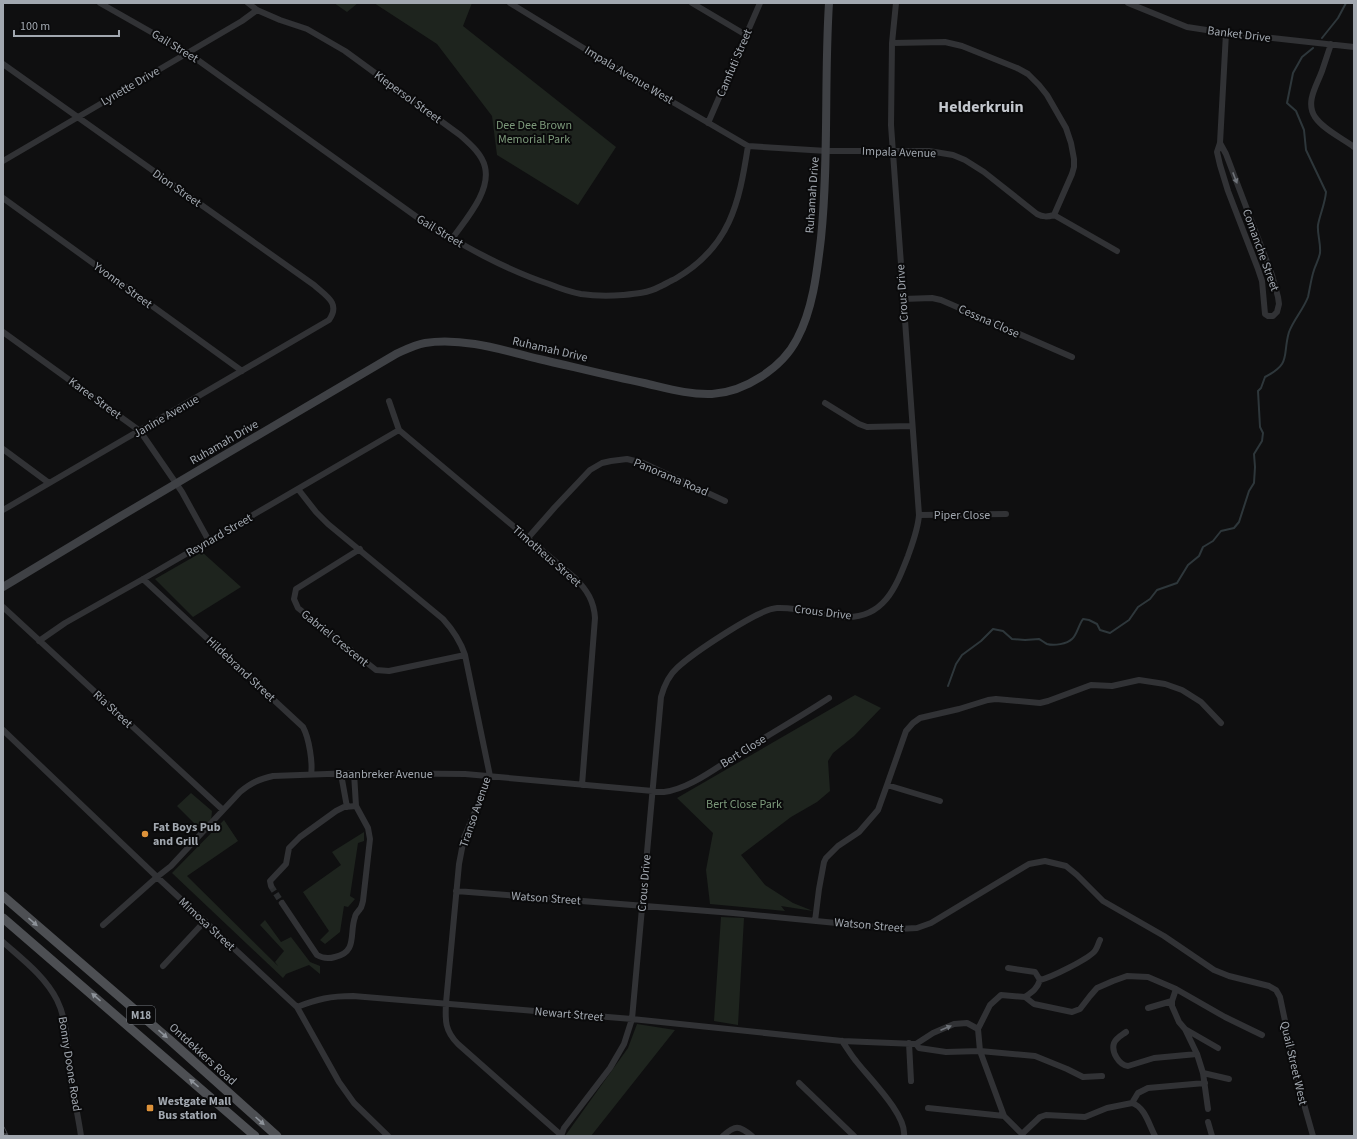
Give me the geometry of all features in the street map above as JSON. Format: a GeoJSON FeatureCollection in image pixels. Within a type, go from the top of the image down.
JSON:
{"type":"FeatureCollection","features":[{"type":"Feature","properties":{"kind":"main road","name":"Ontdekkers Road"},"geometry":{"type":"LineString","coordinates":[[3,896],[171,1041],[277,1136]]}},
{"type":"Feature","properties":{"kind":"main road","name":"M18"},"geometry":{"type":"LineString","coordinates":[[3,918],[255,1136]]}},
{"type":"Feature","properties":{"kind":"street","name":"Gail Street"},"geometry":{"type":"LineString","coordinates":[[100,3],[188,52],[421,220],[452,239],[510,270],[538,281],[580,293],[604,296],[638,294],[658,288],[681,275],[699,262],[726,229],[734,211],[742,184],[748,146]]}},
{"type":"Feature","properties":{"kind":"street","name":"Kiepersol Street"},"geometry":{"type":"LineString","coordinates":[[248,3],[257,10],[307,29],[345,51],[460,135],[477,152],[485,166],[485,186],[481,196],[452,239]]}},
{"type":"Feature","properties":{"kind":"street","name":"Impala Avenue West"},"geometry":{"type":"LineString","coordinates":[[510,3],[647,87],[748,146]]}},
{"type":"Feature","properties":{"kind":"street"},"geometry":{"type":"LineString","coordinates":[[692,3],[746,35]]}},
{"type":"Feature","properties":{"kind":"street","name":"Camfuti Street"},"geometry":{"type":"LineString","coordinates":[[708,123],[760,3]]}},
{"type":"Feature","properties":{"kind":"street","name":"Ruhamah Drive"},"geometry":{"type":"LineString","coordinates":[[3,587],[396,354],[424,343],[438,342],[471,344],[693,394],[713,394],[727,391],[742,386],[768,371],[792,348],[800,334],[808,311],[818,260],[823,219],[827,151],[829,3]]}},
{"type":"Feature","properties":{"kind":"street","name":"Crous Drive"},"geometry":{"type":"LineString","coordinates":[[559,1135],[610,1068],[624,1044],[632,1019],[661,697],[668,680],[677,668],[716,640],[755,615],[770,609],[787,608],[844,617],[863,615],[874,610],[884,602],[895,587],[917,530],[919,515],[891,126],[892,43],[896,3]]}},
{"type":"Feature","properties":{"kind":"street","name":"Banket Drive"},"geometry":{"type":"LineString","coordinates":[[1128,3],[1187,27],[1226,33],[1354,47]]}},
{"type":"Feature","properties":{"kind":"street","name":"Lynette Drive"},"geometry":{"type":"LineString","coordinates":[[3,161],[242,21],[257,10]]}},
{"type":"Feature","properties":{"kind":"street","name":"Comanche Street"},"geometry":{"type":"LineString","coordinates":[[1220,143],[1226,154],[1272,275],[1279,304],[1277,312],[1273,316],[1268,316],[1265,314],[1262,281],[1228,191],[1217,152],[1220,143],[1226,33]]}},
{"type":"Feature","properties":{"kind":"street"},"geometry":{"type":"LineString","coordinates":[[892,43],[938,42],[962,46],[1018,68],[1028,74],[1046,95],[1066,128],[1074,159],[1072,174],[1054,215]]}},
{"type":"Feature","properties":{"kind":"street"},"geometry":{"type":"LineString","coordinates":[[1331,44],[1322,72],[1314,88],[1311,104],[1312,111],[1315,117],[1323,125],[1354,147]]}},
{"type":"Feature","properties":{"kind":"street","name":"Dion Street"},"geometry":{"type":"LineString","coordinates":[[3,64],[314,285],[333,303],[334,311],[329,320]]}},
{"type":"Feature","properties":{"kind":"street","name":"Impala Avenue"},"geometry":{"type":"LineString","coordinates":[[748,146],[827,151],[930,151],[953,155],[965,160],[984,172],[1042,217],[1054,215],[1117,251]]}},
{"type":"Feature","properties":{"kind":"street","name":"Yvonne Street"},"geometry":{"type":"LineString","coordinates":[[3,198],[242,371]]}},
{"type":"Feature","properties":{"kind":"street","name":"Cessna Close"},"geometry":{"type":"LineString","coordinates":[[903,299],[937,299],[1072,357]]}},
{"type":"Feature","properties":{"kind":"street","name":"Janine Avenue"},"geometry":{"type":"LineString","coordinates":[[3,510],[329,320]]}},
{"type":"Feature","properties":{"kind":"street","name":"Karee Street"},"geometry":{"type":"LineString","coordinates":[[3,332],[140,431],[182,492],[208,541]]}},
{"type":"Feature","properties":{"kind":"street"},"geometry":{"type":"LineString","coordinates":[[389,401],[399,430]]}},
{"type":"Feature","properties":{"kind":"street"},"geometry":{"type":"LineString","coordinates":[[825,403],[859,424],[867,427],[912,426]]}},
{"type":"Feature","properties":{"kind":"street","name":"Reynard Street"},"geometry":{"type":"LineString","coordinates":[[39,641],[65,623],[399,430]]}},
{"type":"Feature","properties":{"kind":"street","name":"Timotheus Street"},"geometry":{"type":"LineString","coordinates":[[399,430],[575,578],[591,598],[595,618],[582,784]]}},
{"type":"Feature","properties":{"kind":"street"},"geometry":{"type":"LineString","coordinates":[[3,449],[49,483]]}},
{"type":"Feature","properties":{"kind":"street","name":"Panorama Road"},"geometry":{"type":"LineString","coordinates":[[527,539],[590,470],[602,463],[611,461],[627,459],[643,463],[725,500]]}},
{"type":"Feature","properties":{"kind":"street","name":"Transo Avenue"},"geometry":{"type":"LineString","coordinates":[[298,489],[316,512],[443,619],[454,630],[460,641],[465,655],[490,776],[464,838],[459,864],[445,1019],[451,1037],[559,1135]]}},
{"type":"Feature","properties":{"kind":"street","name":"Piper Close"},"geometry":{"type":"LineString","coordinates":[[919,515],[1006,514]]}},
{"type":"Feature","properties":{"kind":"street","name":"Gabriel Crescent"},"geometry":{"type":"LineString","coordinates":[[360,549],[296,589],[294,599],[298,608],[376,670],[389,671],[465,655]]}},
{"type":"Feature","properties":{"kind":"street","name":"Hildebrand Street"},"geometry":{"type":"LineString","coordinates":[[143,579],[303,727],[306,734],[312,766],[311,775]]}},
{"type":"Feature","properties":{"kind":"street","name":"Ria Street"},"geometry":{"type":"LineString","coordinates":[[3,607],[223,810]]}},
{"type":"Feature","properties":{"kind":"street"},"geometry":{"type":"LineString","coordinates":[[815,921],[819,888],[826,858],[838,846],[859,832],[878,810],[906,731],[920,718],[959,709],[988,700],[996,699],[1040,703],[1090,685],[1112,686],[1135,681],[1146,681],[1165,684],[1187,693],[1200,702],[1221,723]]}},
{"type":"Feature","properties":{"kind":"street","name":"Bert Close"},"geometry":{"type":"LineString","coordinates":[[652,790],[664,792],[682,788],[829,698]]}},
{"type":"Feature","properties":{"kind":"street","name":"Mimosa Street"},"geometry":{"type":"LineString","coordinates":[[3,730],[156,877],[297,1007],[339,1082],[351,1100],[388,1136]]}},
{"type":"Feature","properties":{"kind":"street"},"geometry":{"type":"LineString","coordinates":[[282,903],[317,955],[320,957],[330,958],[346,952],[352,940],[354,917],[361,908],[363,901],[370,839],[368,828],[356,806],[354,773]]}},
{"type":"Feature","properties":{"kind":"street","name":"Baanbreker Avenue"},"geometry":{"type":"LineString","coordinates":[[103,925],[156,877],[171,866],[249,784],[260,778],[273,776],[354,773],[465,774],[652,790]]}},
{"type":"Feature","properties":{"kind":"street"},"geometry":{"type":"LineString","coordinates":[[341,774],[347,807]]}},
{"type":"Feature","properties":{"kind":"street"},"geometry":{"type":"LineString","coordinates":[[888,785],[940,801]]}},
{"type":"Feature","properties":{"kind":"street"},"geometry":{"type":"LineString","coordinates":[[271,886],[270,881],[286,864],[291,846],[300,837],[336,811],[347,807],[356,806]]}},
{"type":"Feature","properties":{"kind":"street","name":"Watson Street"},"geometry":{"type":"LineString","coordinates":[[456,891],[898,929],[922,927],[1029,864],[1052,862],[1066,866],[1103,901],[1164,936],[1214,970],[1229,976],[1269,986],[1276,990]]}},
{"type":"Feature","properties":{"kind":"street"},"geometry":{"type":"LineString","coordinates":[[163,966],[205,921]]}},
{"type":"Feature","properties":{"kind":"street"},"geometry":{"type":"LineString","coordinates":[[1040,980],[1051,977],[1091,955],[1096,949],[1100,940]]}},
{"type":"Feature","properties":{"kind":"street","name":"Bonny Doone Road"},"geometry":{"type":"LineString","coordinates":[[3,942],[37,972],[51,989],[57,1000],[63,1019],[70,1073],[82,1136]]}},
{"type":"Feature","properties":{"kind":"street"},"geometry":{"type":"LineString","coordinates":[[1008,968],[1035,972],[1040,980]]}},
{"type":"Feature","properties":{"kind":"street"},"geometry":{"type":"LineString","coordinates":[[1155,1136],[1142,1109],[1137,1104],[1132,1103],[1111,1107],[1085,1117],[1046,1115],[1040,1117],[1023,1135],[1004,1116],[980,1051],[978,1029],[990,1006],[998,997],[1005,994],[1025,997],[1034,1004],[1072,1012],[1080,1009],[1097,988],[1127,976],[1148,976],[1176,989],[1225,1018],[1262,1035]]}},
{"type":"Feature","properties":{"kind":"street"},"geometry":{"type":"LineString","coordinates":[[1025,997],[1036,990],[1040,980]]}},
{"type":"Feature","properties":{"kind":"street"},"geometry":{"type":"LineString","coordinates":[[1176,989],[1172,1001],[1173,1010],[1185,1029],[1197,1054],[1203,1073],[1208,1109]]}},
{"type":"Feature","properties":{"kind":"street","name":"Quail Street West"},"geometry":{"type":"LineString","coordinates":[[1276,990],[1280,997],[1298,1083],[1313,1136]]}},
{"type":"Feature","properties":{"kind":"street","name":"Newart Street"},"geometry":{"type":"LineString","coordinates":[[297,1007],[315,1000],[337,996],[446,1003],[632,1019],[842,1041],[909,1043],[916,1044],[919,1048],[938,1051],[980,1051],[1035,1056],[1067,1069],[1083,1078],[1102,1076]]}},
{"type":"Feature","properties":{"kind":"street"},"geometry":{"type":"LineString","coordinates":[[1148,1008],[1172,1001]]}},
{"type":"Feature","properties":{"kind":"street"},"geometry":{"type":"LineString","coordinates":[[916,1044],[933,1033],[958,1023],[967,1023],[978,1029]]}},
{"type":"Feature","properties":{"kind":"street"},"geometry":{"type":"LineString","coordinates":[[1185,1029],[1218,1048]]}},
{"type":"Feature","properties":{"kind":"street"},"geometry":{"type":"LineString","coordinates":[[1126,1032],[1116,1040],[1114,1046],[1118,1059],[1124,1065],[1128,1066],[1154,1058],[1197,1054]]}},
{"type":"Feature","properties":{"kind":"street"},"geometry":{"type":"LineString","coordinates":[[842,1041],[855,1060],[890,1103],[903,1124],[904,1136]]}},
{"type":"Feature","properties":{"kind":"street"},"geometry":{"type":"LineString","coordinates":[[909,1043],[911,1081]]}},
{"type":"Feature","properties":{"kind":"street"},"geometry":{"type":"LineString","coordinates":[[1203,1073],[1229,1079]]}},
{"type":"Feature","properties":{"kind":"street"},"geometry":{"type":"LineString","coordinates":[[799,1083],[854,1136]]}},
{"type":"Feature","properties":{"kind":"street"},"geometry":{"type":"LineString","coordinates":[[1132,1103],[1138,1093],[1148,1088],[1205,1083]]}},
{"type":"Feature","properties":{"kind":"street"},"geometry":{"type":"LineString","coordinates":[[928,1108],[1004,1116]]}},
{"type":"Feature","properties":{"kind":"street"},"geometry":{"type":"LineString","coordinates":[[1208,1122],[1212,1136]]}},
{"type":"Feature","properties":{"kind":"street"},"geometry":{"type":"LineString","coordinates":[[723,1136],[733,1128],[745,1130],[752,1136]]}},
{"type":"Feature","properties":{"kind":"green space"},"geometry":{"type":"Polygon","coordinates":[[[334,3],[358,3],[347,12],[334,3]]]}},
{"type":"Feature","properties":{"kind":"green space","name":"Dee Dee Brown Memorial Park"},"geometry":{"type":"Polygon","coordinates":[[[374,3],[472,3],[463,26],[616,147],[578,205],[497,155],[492,116],[437,44],[374,3]]]}},
{"type":"Feature","properties":{"kind":"green space"},"geometry":{"type":"Polygon","coordinates":[[[202,552],[241,587],[193,617],[155,579],[202,552]]]}},
{"type":"Feature","properties":{"kind":"green space","name":"Bert Close Park"},"geometry":{"type":"Polygon","coordinates":[[[855,695],[881,708],[854,736],[833,753],[828,761],[830,791],[817,802],[791,817],[741,855],[765,885],[793,903],[813,911],[781,906],[785,911],[710,904],[706,870],[713,833],[677,798],[855,695]]]}},
{"type":"Feature","properties":{"kind":"green space"},"geometry":{"type":"Polygon","coordinates":[[[191,793],[212,811],[211,821],[200,829],[177,806],[191,793]]]}},
{"type":"Feature","properties":{"kind":"green space"},"geometry":{"type":"Polygon","coordinates":[[[224,820],[238,841],[187,876],[278,966],[275,962],[284,951],[260,925],[265,920],[281,942],[291,937],[310,962],[320,966],[320,974],[309,965],[286,974],[283,978],[172,873],[224,820]]]}},
{"type":"Feature","properties":{"kind":"green space"},"geometry":{"type":"Polygon","coordinates":[[[364,832],[364,841],[358,843],[350,896],[355,899],[348,907],[344,906],[340,932],[325,944],[320,940],[329,931],[303,892],[341,865],[332,852],[364,832]]]}},
{"type":"Feature","properties":{"kind":"green space"},"geometry":{"type":"Polygon","coordinates":[[[721,917],[744,918],[738,1025],[714,1021],[721,917]]]}},
{"type":"Feature","properties":{"kind":"green space"},"geometry":{"type":"Polygon","coordinates":[[[637,1024],[675,1030],[591,1136],[565,1136],[628,1048],[637,1024]]]}},
{"type":"Feature","properties":{"kind":"waterway"},"geometry":{"type":"LineString","coordinates":[[1322,38],[1338,18],[1346,3]]}},
{"type":"Feature","properties":{"kind":"waterway"},"geometry":{"type":"LineString","coordinates":[[948,686],[956,664],[962,655],[981,641],[993,629],[1003,631],[1012,639],[1039,639],[1047,644],[1053,645],[1070,641],[1075,635],[1083,619],[1097,624],[1100,630],[1110,633],[1129,620],[1138,607],[1150,599],[1157,590],[1177,583],[1188,565],[1199,556],[1203,547],[1213,541],[1221,531],[1234,528],[1239,522],[1249,491],[1254,483],[1254,454],[1262,441],[1263,433],[1260,427],[1258,391],[1261,388],[1265,377],[1283,363],[1289,332],[1308,297],[1313,273],[1320,253],[1318,225],[1326,192],[1306,150],[1304,130],[1296,111],[1287,103],[1293,73],[1302,57],[1313,48]]}},
{"type":"Feature","properties":{"kind":"tunnel"},"geometry":{"type":"LineString","coordinates":[[271,886],[282,903]]}},
{"type":"Feature","properties":{"kind":"railway"},"geometry":{"type":"LineString","coordinates":[[3,1128],[7,1136]]}},
{"type":"Feature","properties":{"kind":"place","name":"Fat Boys Pub and Grill"},"geometry":{"type":"Point","coordinates":[145,834]}},
{"type":"Feature","properties":{"kind":"place","name":"Westgate Mall Bus station"},"geometry":{"type":"Point","coordinates":[150,1108]}},
{"type":"Feature","properties":{"kind":"district","name":"Helderkruin"},"geometry":{"type":"Point","coordinates":[981,106]}}]}
